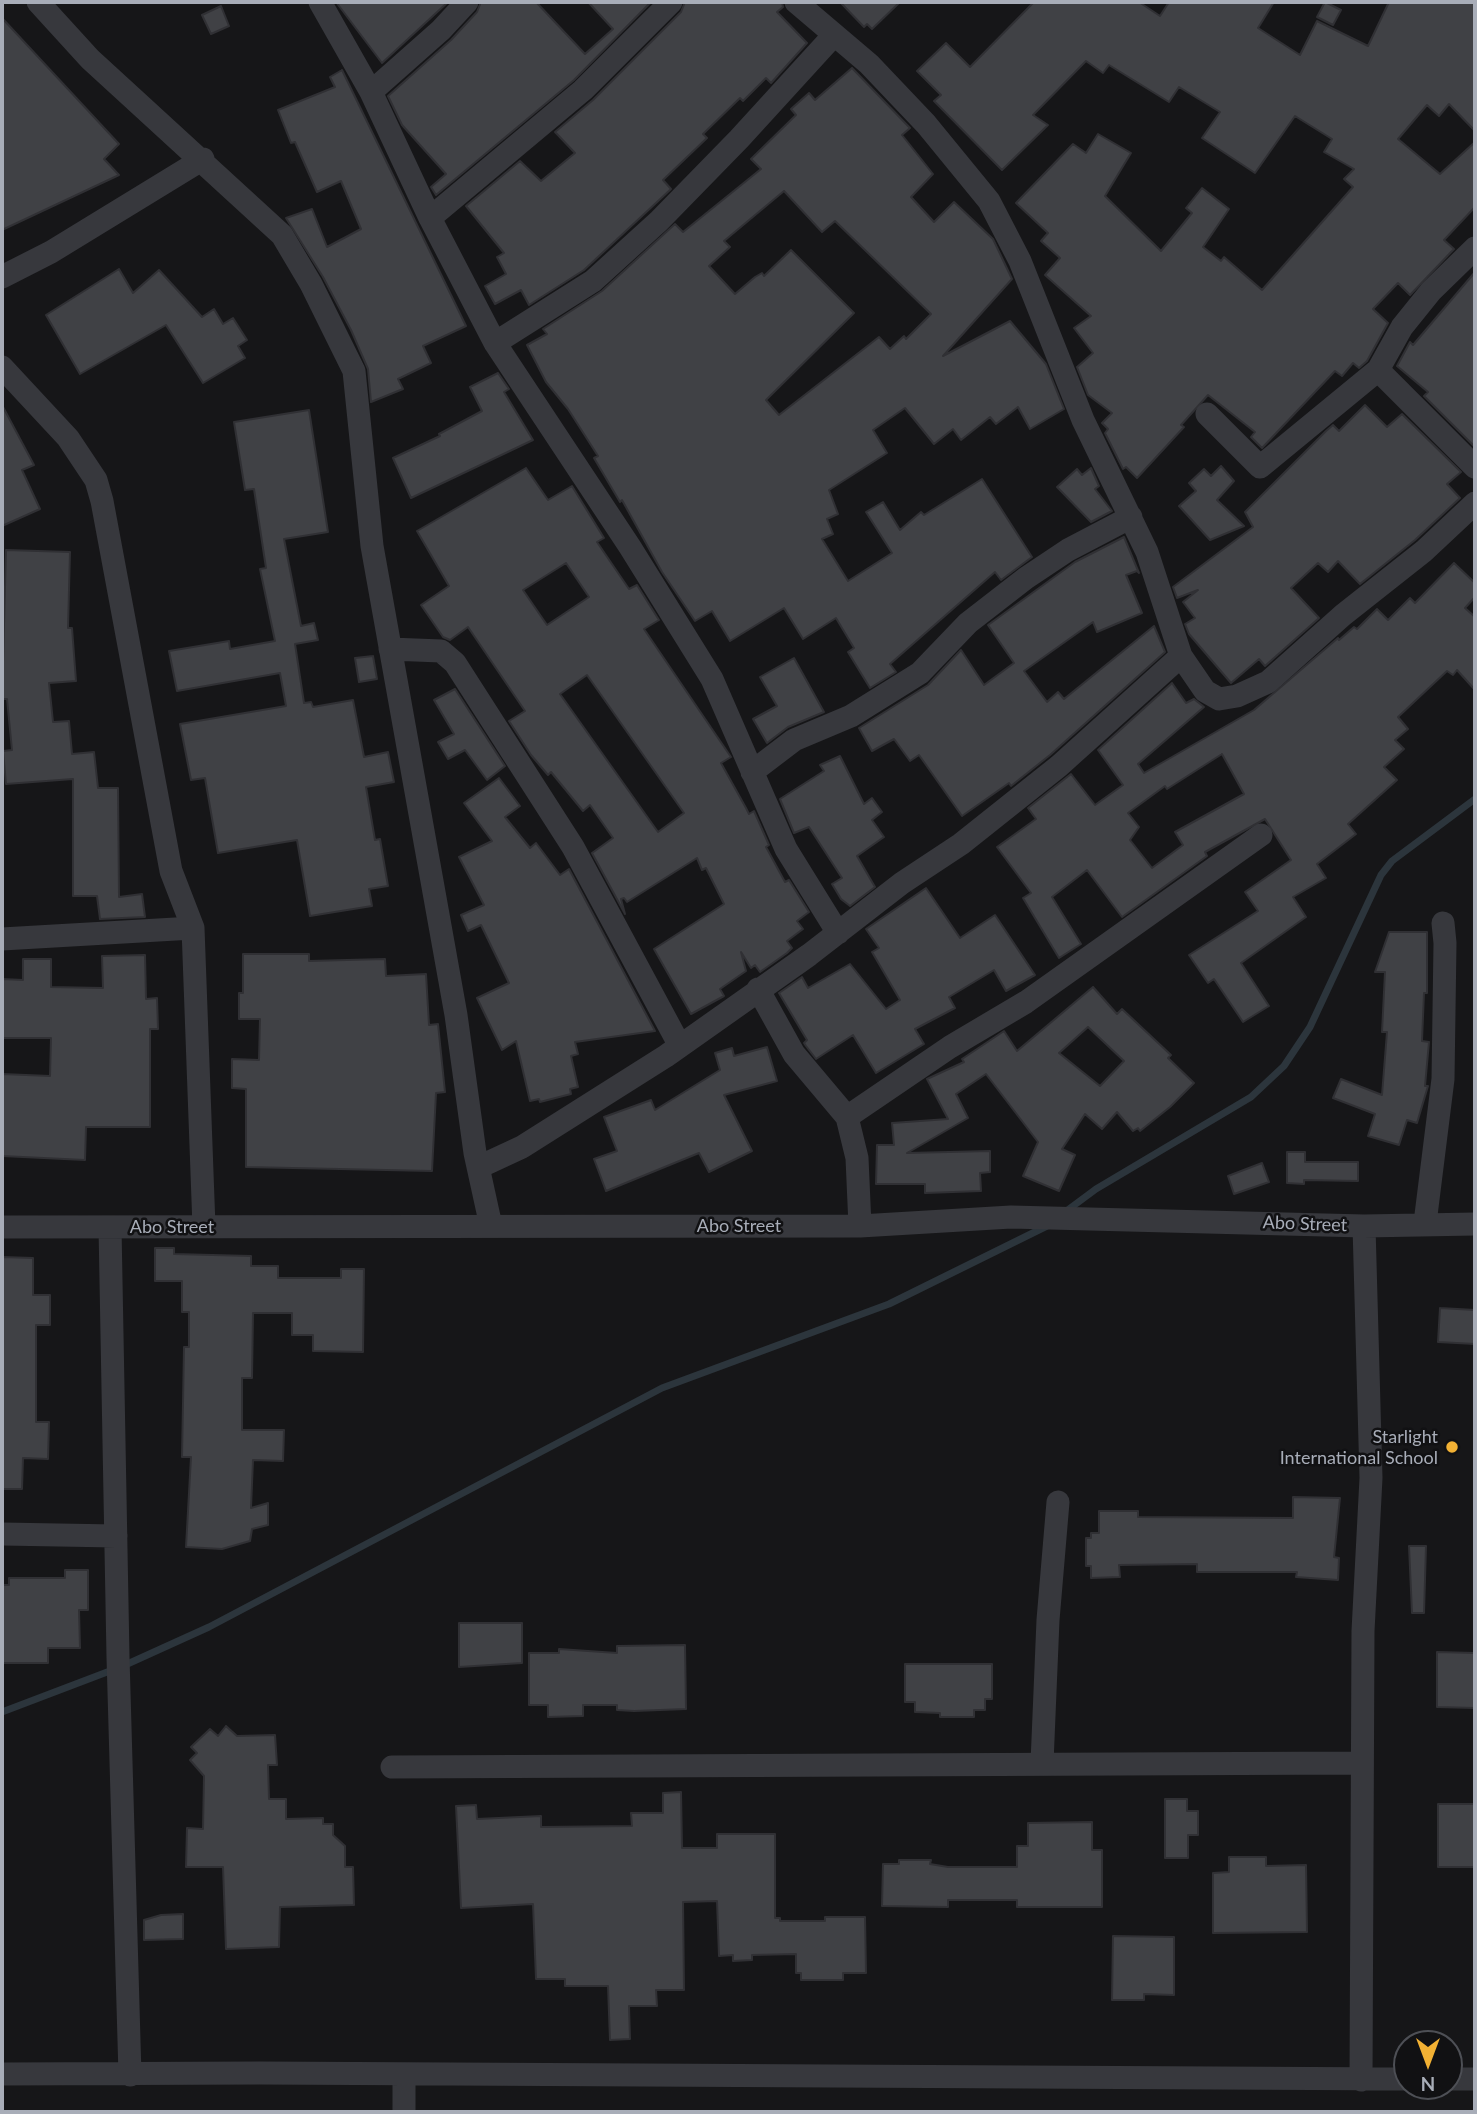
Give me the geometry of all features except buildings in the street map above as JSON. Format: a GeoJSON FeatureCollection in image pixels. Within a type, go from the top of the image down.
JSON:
{"type":"FeatureCollection","features":[{"type":"Feature","properties":{"kind":"street"},"geometry":{"type":"LineString","coordinates":[[38,2],[90,59],[203,159],[282,235],[312,284],[354,371],[372,546],[491,1226]]}},
{"type":"Feature","properties":{"kind":"street"},"geometry":{"type":"LineString","coordinates":[[320,2],[371,92],[430,218],[495,343],[630,547],[712,679],[786,849],[838,933]]}},
{"type":"Feature","properties":{"kind":"street"},"geometry":{"type":"LineString","coordinates":[[371,92],[441,30],[467,2]]}},
{"type":"Feature","properties":{"kind":"street"},"geometry":{"type":"LineString","coordinates":[[430,218],[566,106],[671,2]]}},
{"type":"Feature","properties":{"kind":"street"},"geometry":{"type":"LineString","coordinates":[[796,2],[869,64],[926,124],[989,201],[1020,261],[1083,420],[1131,517],[1163,596],[1181,656],[1205,691],[1219,699],[1237,696],[1268,682],[1343,615],[1424,551],[1475,503]]}},
{"type":"Feature","properties":{"kind":"street"},"geometry":{"type":"LineString","coordinates":[[495,343],[593,281],[631,247],[739,139],[834,35]]}},
{"type":"Feature","properties":{"kind":"street"},"geometry":{"type":"LineString","coordinates":[[2,277],[51,252],[203,159]]}},
{"type":"Feature","properties":{"kind":"street"},"geometry":{"type":"LineString","coordinates":[[1207,414],[1260,467],[1378,370],[1402,327],[1431,291],[1475,248]]}},
{"type":"Feature","properties":{"kind":"street"},"geometry":{"type":"LineString","coordinates":[[2,367],[68,438],[96,480],[144,716],[170,871],[193,928],[204,1227]]}},
{"type":"Feature","properties":{"kind":"street"},"geometry":{"type":"LineString","coordinates":[[1378,370],[1475,467]]}},
{"type":"Feature","properties":{"kind":"street"},"geometry":{"type":"LineString","coordinates":[[752,772],[794,740],[851,716],[920,673],[968,623],[1026,578],[1068,550],[1131,517]]}},
{"type":"Feature","properties":{"kind":"street"},"geometry":{"type":"LineString","coordinates":[[390,649],[441,651],[455,663],[573,847],[680,1046]]}},
{"type":"Feature","properties":{"kind":"street"},"geometry":{"type":"LineString","coordinates":[[479,1167],[522,1147],[680,1046],[838,933],[902,883],[961,844],[1059,766],[1181,656]]}},
{"type":"Feature","properties":{"kind":"street"},"geometry":{"type":"LineString","coordinates":[[847,1117],[950,1047],[1026,1002],[1261,835]]}},
{"type":"Feature","properties":{"kind":"street"},"geometry":{"type":"LineString","coordinates":[[1425,1223],[1444,1079],[1443,923]]}},
{"type":"Feature","properties":{"kind":"street"},"geometry":{"type":"LineString","coordinates":[[2,939],[193,928]]}},
{"type":"Feature","properties":{"kind":"street"},"geometry":{"type":"LineString","coordinates":[[758,989],[794,1054],[847,1117],[857,1157],[860,1226]]}},
{"type":"Feature","properties":{"kind":"street","name":"Abo Street"},"geometry":{"type":"LineString","coordinates":[[2,1227],[860,1226],[1011,1217],[1364,1226],[1475,1224]]}},
{"type":"Feature","properties":{"kind":"street"},"geometry":{"type":"LineString","coordinates":[[1361,2080],[1363,1631],[1371,1478],[1364,1226]]}},
{"type":"Feature","properties":{"kind":"street"},"geometry":{"type":"LineString","coordinates":[[110,1227],[118,1657],[130,2074]]}},
{"type":"Feature","properties":{"kind":"street"},"geometry":{"type":"LineString","coordinates":[[1042,1763],[1048,1620],[1058,1502]]}},
{"type":"Feature","properties":{"kind":"street"},"geometry":{"type":"LineString","coordinates":[[2,1534],[116,1536]]}},
{"type":"Feature","properties":{"kind":"street"},"geometry":{"type":"LineString","coordinates":[[392,1767],[1362,1763]]}},
{"type":"Feature","properties":{"kind":"street"},"geometry":{"type":"LineString","coordinates":[[2,2074],[1393,2080]]}},
{"type":"Feature","properties":{"kind":"street"},"geometry":{"type":"LineString","coordinates":[[404,2074],[404,2112]]}},
{"type":"Feature","properties":{"kind":"waterway"},"geometry":{"type":"LineString","coordinates":[[1065,1212],[1096,1189],[1251,1097],[1284,1066],[1310,1027],[1381,875],[1392,861],[1475,799]]}},
{"type":"Feature","properties":{"kind":"waterway"},"geometry":{"type":"LineString","coordinates":[[2,1712],[123,1666],[209,1627],[662,1388],[889,1304],[1047,1226]]}},
{"type":"Feature","properties":{"kind":"place","name":"Starlight International School"},"geometry":{"type":"Point","coordinates":[1452,1447]}}]}
